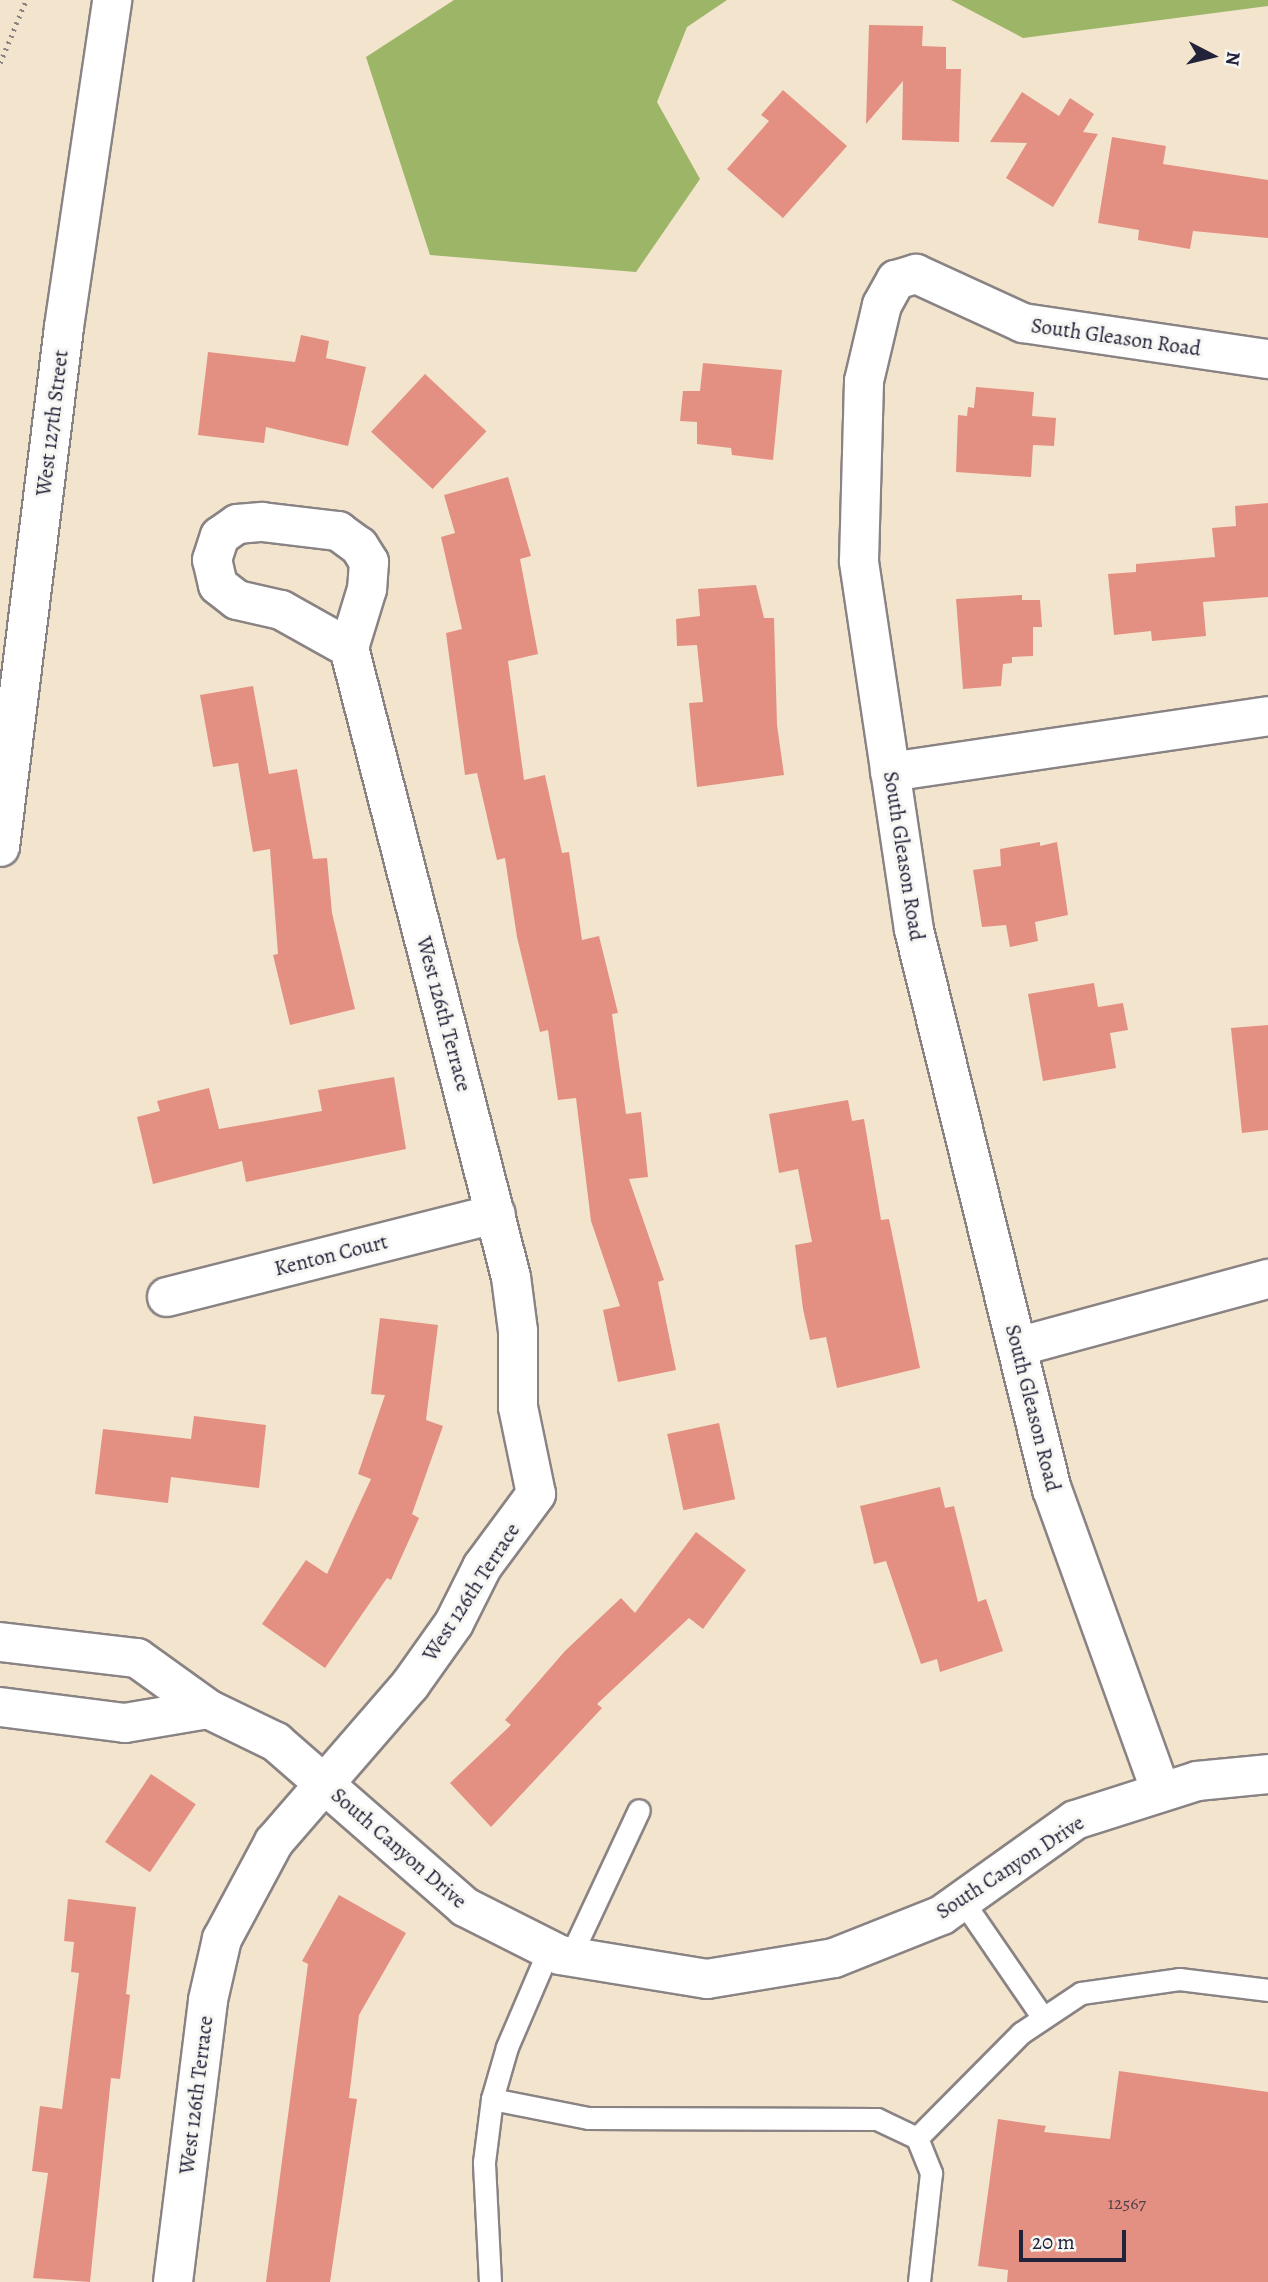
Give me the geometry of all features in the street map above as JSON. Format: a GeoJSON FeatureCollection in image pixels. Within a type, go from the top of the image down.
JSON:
{"type":"FeatureCollection","features":[{"type":"Feature","properties":{"kind":"street","name":"West 127th Street"},"geometry":{"type":"LineString","coordinates":[[0,847],[66,313],[112,0]]}},
{"type":"Feature","properties":{"kind":"street","name":"South Gleason Road"},"geometry":{"type":"LineString","coordinates":[[1161,1792],[1052,1490],[914,930],[859,561],[864,381],[882,305],[896,280],[916,274],[1023,323],[1268,359]]}},
{"type":"Feature","properties":{"kind":"street","name":"West 126th Terrace"},"geometry":{"type":"LineString","coordinates":[[173,2282],[208,2000],[222,1939],[274,1842],[410,1685],[454,1623],[482,1567],[536,1494],[518,1407],[518,1331],[511,1277],[349,648]]}},
{"type":"Feature","properties":{"kind":"street"},"geometry":{"type":"LineString","coordinates":[[890,772],[1268,716]]}},
{"type":"Feature","properties":{"kind":"street","name":"Kenton Court"},"geometry":{"type":"LineString","coordinates":[[167,1297],[496,1214]]}},
{"type":"Feature","properties":{"kind":"street"},"geometry":{"type":"LineString","coordinates":[[1017,1347],[1268,1279]]}},
{"type":"Feature","properties":{"kind":"street","name":"South Canyon Drive"},"geometry":{"type":"LineString","coordinates":[[0,1642],[137,1658],[208,1709],[276,1742],[465,1907],[559,1953],[707,1979],[834,1958],[942,1914],[1075,1820],[1197,1781],[1268,1774]]}},
{"type":"Feature","properties":{"kind":"street"},"geometry":{"type":"LineString","coordinates":[[0,1707],[125,1723],[208,1709]]}},
{"type":"Feature","properties":{"kind":"lane"},"geometry":{"type":"LineString","coordinates":[[491,2282],[484,2162],[492,2099],[507,2047],[639,1810]]}},
{"type":"Feature","properties":{"kind":"lane"},"geometry":{"type":"LineString","coordinates":[[962,1900],[1043,2018]]}},
{"type":"Feature","properties":{"kind":"lane"},"geometry":{"type":"LineString","coordinates":[[917,2138],[1021,2033],[1081,1993],[1178,1979],[1268,1990]]}},
{"type":"Feature","properties":{"kind":"lane"},"geometry":{"type":"LineString","coordinates":[[492,2099],[588,2118],[877,2119],[917,2138],[931,2173],[919,2282]]}},
{"type":"Feature","properties":{"kind":"path"},"geometry":{"type":"LineString","coordinates":[[0,63],[26,0]]}},
{"type":"Feature","properties":{"kind":"green space"},"geometry":{"type":"Polygon","coordinates":[[[454,0],[727,0],[687,27],[657,102],[700,179],[636,272],[430,255],[366,57],[454,0]]]}},
{"type":"Feature","properties":{"kind":"green space"},"geometry":{"type":"Polygon","coordinates":[[[951,0],[1268,0],[1268,6],[1023,38],[951,0]]]}},
{"type":"Feature","properties":{"kind":"building"},"geometry":{"type":"Polygon","coordinates":[[[869,25],[923,26],[922,46],[946,47],[946,69],[961,69],[959,142],[902,140],[903,81],[866,124],[869,25]]]}},
{"type":"Feature","properties":{"kind":"building"},"geometry":{"type":"Polygon","coordinates":[[[783,90],[847,146],[783,218],[727,169],[769,121],[761,115],[783,90]]]}},
{"type":"Feature","properties":{"kind":"building"},"geometry":{"type":"Polygon","coordinates":[[[1022,92],[1059,116],[1070,98],[1094,114],[1083,132],[1098,134],[1053,207],[1006,178],[1027,143],[990,142],[1022,92]]]}},
{"type":"Feature","properties":{"kind":"building"},"geometry":{"type":"Polygon","coordinates":[[[1112,137],[1166,146],[1163,164],[1268,180],[1268,238],[1193,231],[1190,249],[1138,240],[1139,230],[1098,223],[1112,137]]]}},
{"type":"Feature","properties":{"kind":"building"},"geometry":{"type":"Polygon","coordinates":[[[301,335],[329,341],[326,358],[366,367],[348,446],[266,427],[264,443],[198,435],[208,352],[295,362],[301,335]]]}},
{"type":"Feature","properties":{"kind":"building"},"geometry":{"type":"Polygon","coordinates":[[[703,363],[782,370],[773,460],[732,455],[731,448],[697,444],[697,422],[680,421],[683,391],[700,391],[703,363]]]}},
{"type":"Feature","properties":{"kind":"building"},"geometry":{"type":"Polygon","coordinates":[[[425,374],[486,431],[433,489],[371,432],[425,374]]]}},
{"type":"Feature","properties":{"kind":"building"},"geometry":{"type":"Polygon","coordinates":[[[976,387],[1034,392],[1032,416],[1056,418],[1054,446],[1033,445],[1031,477],[956,472],[958,415],[967,416],[968,407],[974,408],[976,387]]]}},
{"type":"Feature","properties":{"kind":"building"},"geometry":{"type":"Polygon","coordinates":[[[508,477],[531,556],[520,559],[538,654],[508,661],[524,780],[545,775],[562,853],[569,852],[582,940],[599,936],[618,1013],[612,1014],[626,1114],[641,1112],[648,1177],[629,1179],[664,1280],[658,1282],[676,1370],[618,1382],[603,1310],[620,1306],[591,1221],[576,1098],[558,1100],[548,1030],[540,1032],[517,937],[505,858],[497,860],[477,773],[465,775],[446,633],[462,629],[441,537],[455,533],[444,495],[508,477]]]}},
{"type":"Feature","properties":{"kind":"building"},"geometry":{"type":"Polygon","coordinates":[[[1268,503],[1268,597],[1203,602],[1206,636],[1152,641],[1151,631],[1114,635],[1108,574],[1136,572],[1136,564],[1215,557],[1212,528],[1236,526],[1235,506],[1268,503]]]}},
{"type":"Feature","properties":{"kind":"building"},"geometry":{"type":"Polygon","coordinates":[[[756,585],[764,618],[774,618],[777,725],[784,775],[697,787],[689,703],[703,702],[697,645],[677,646],[676,619],[700,616],[698,589],[756,585]]]}},
{"type":"Feature","properties":{"kind":"building"},"geometry":{"type":"Polygon","coordinates":[[[1022,595],[1022,600],[1040,600],[1042,627],[1033,627],[1033,656],[1012,657],[1012,663],[1003,664],[1001,686],[963,689],[956,599],[1022,595]]]}},
{"type":"Feature","properties":{"kind":"building"},"geometry":{"type":"Polygon","coordinates":[[[253,686],[269,774],[297,769],[313,859],[327,858],[332,913],[355,1009],[290,1025],[273,955],[278,954],[270,849],[253,852],[238,763],[213,767],[200,695],[253,686]]]}},
{"type":"Feature","properties":{"kind":"building"},"geometry":{"type":"Polygon","coordinates":[[[1040,842],[1040,846],[1057,842],[1068,915],[1035,922],[1038,941],[1010,947],[1006,925],[982,927],[973,870],[1001,866],[1000,849],[1040,842]]]}},
{"type":"Feature","properties":{"kind":"building"},"geometry":{"type":"Polygon","coordinates":[[[1094,983],[1098,1007],[1123,1003],[1128,1030],[1110,1033],[1116,1068],[1043,1081],[1028,994],[1094,983]]]}},
{"type":"Feature","properties":{"kind":"building"},"geometry":{"type":"Polygon","coordinates":[[[1268,1025],[1268,1130],[1242,1133],[1231,1028],[1268,1025]]]}},
{"type":"Feature","properties":{"kind":"building"},"geometry":{"type":"Polygon","coordinates":[[[394,1077],[406,1149],[246,1182],[242,1161],[153,1184],[137,1117],[160,1111],[157,1101],[209,1088],[219,1129],[322,1111],[318,1090],[394,1077]]]}},
{"type":"Feature","properties":{"kind":"building"},"geometry":{"type":"Polygon","coordinates":[[[848,1100],[852,1121],[864,1119],[881,1220],[889,1219],[920,1368],[837,1388],[826,1337],[810,1340],[803,1309],[795,1245],[812,1242],[798,1169],[779,1173],[769,1114],[848,1100]]]}},
{"type":"Feature","properties":{"kind":"building"},"geometry":{"type":"Polygon","coordinates":[[[380,1318],[438,1325],[426,1420],[443,1426],[412,1514],[419,1518],[391,1580],[387,1578],[325,1668],[262,1624],[306,1560],[327,1574],[371,1479],[358,1474],[385,1395],[371,1394],[380,1318]]]}},
{"type":"Feature","properties":{"kind":"building"},"geometry":{"type":"Polygon","coordinates":[[[194,1416],[266,1425],[259,1488],[171,1477],[168,1503],[95,1494],[103,1429],[191,1439],[194,1416]]]}},
{"type":"Feature","properties":{"kind":"building"},"geometry":{"type":"Polygon","coordinates":[[[719,1423],[735,1499],[683,1510],[667,1434],[719,1423]]]}},
{"type":"Feature","properties":{"kind":"building"},"geometry":{"type":"Polygon","coordinates":[[[940,1487],[945,1508],[954,1506],[978,1602],[986,1599],[1003,1651],[940,1672],[937,1659],[921,1664],[886,1561],[874,1564],[860,1506],[940,1487]]]}},
{"type":"Feature","properties":{"kind":"building"},"geometry":{"type":"Polygon","coordinates":[[[696,1532],[746,1570],[703,1629],[689,1618],[597,1704],[602,1708],[491,1827],[450,1783],[511,1725],[505,1720],[565,1651],[621,1598],[635,1613],[696,1532]]]}},
{"type":"Feature","properties":{"kind":"building"},"geometry":{"type":"Polygon","coordinates":[[[151,1774],[196,1804],[150,1872],[105,1842],[151,1774]]]}},
{"type":"Feature","properties":{"kind":"building"},"geometry":{"type":"Polygon","coordinates":[[[339,1895],[406,1933],[359,2015],[349,2098],[357,2099],[330,2282],[266,2282],[308,1964],[302,1961],[339,1895]]]}},
{"type":"Feature","properties":{"kind":"building"},"geometry":{"type":"Polygon","coordinates":[[[68,1899],[136,1907],[126,1994],[130,1995],[120,2079],[111,2078],[90,2282],[33,2278],[48,2173],[32,2171],[40,2106],[62,2109],[79,1973],[71,1972],[74,1942],[64,1941],[68,1899]]]}},
{"type":"Feature","properties":{"kind":"building"},"geometry":{"type":"Polygon","coordinates":[[[1119,2071],[1268,2092],[1268,2282],[1007,2282],[1008,2270],[978,2266],[998,2119],[1046,2126],[1044,2132],[1110,2139],[1119,2071]]]}}]}
